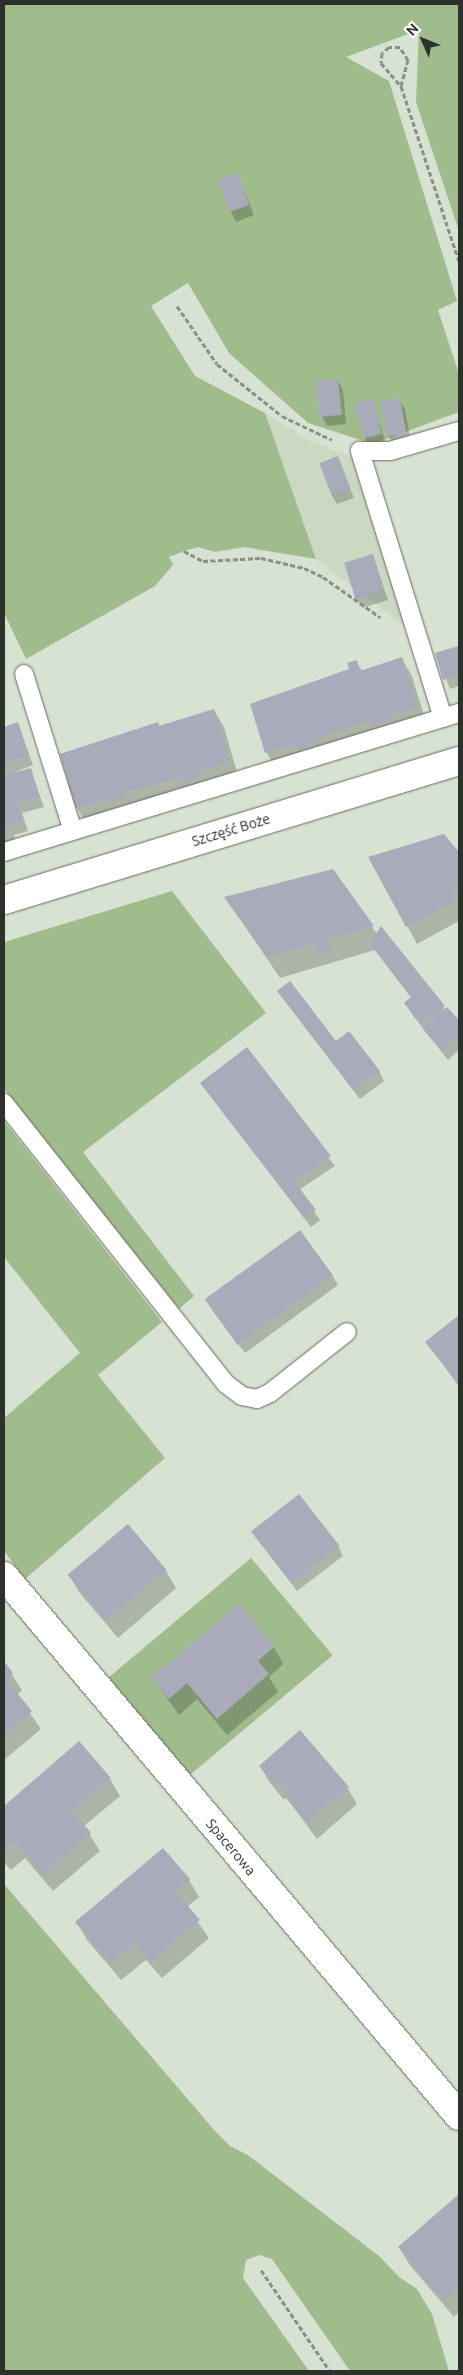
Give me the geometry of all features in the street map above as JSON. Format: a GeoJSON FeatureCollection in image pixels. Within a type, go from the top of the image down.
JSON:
{"type":"FeatureCollection","features":[{"type":"Feature","properties":{"kind":"street","name":"Szczęść Boże"},"geometry":{"type":"LineString","coordinates":[[4,900],[459,761]]}},
{"type":"Feature","properties":{"kind":"street","name":"Spacerowa"},"geometry":{"type":"LineString","coordinates":[[4,1576],[459,2116]]}},
{"type":"Feature","properties":{"kind":"lane"},"geometry":{"type":"LineString","coordinates":[[4,852],[451,715],[420,643],[360,451],[390,451],[459,431]]}},
{"type":"Feature","properties":{"kind":"lane"},"geometry":{"type":"LineString","coordinates":[[24,674],[73,832]]}},
{"type":"Feature","properties":{"kind":"lane"},"geometry":{"type":"LineString","coordinates":[[4,1103],[226,1384],[242,1396],[257,1399],[270,1393],[347,1332]]}},
{"type":"Feature","properties":{"kind":"path"},"geometry":{"type":"LineString","coordinates":[[401,86],[408,60],[400,47],[390,47],[382,53],[381,63],[401,86],[459,261]]}},
{"type":"Feature","properties":{"kind":"path"},"geometry":{"type":"LineString","coordinates":[[178,306],[208,352],[241,385],[282,416],[360,451]]}},
{"type":"Feature","properties":{"kind":"path"},"geometry":{"type":"LineString","coordinates":[[184,551],[203,561],[261,558],[304,568],[324,577],[420,643]]}},
{"type":"Feature","properties":{"kind":"path"},"geometry":{"type":"LineString","coordinates":[[261,2270],[330,2371]]}},
{"type":"Feature","properties":{"kind":"shaded area"},"geometry":{"type":"Polygon","coordinates":[[[265,413],[312,442],[353,457],[410,630],[316,559],[265,413]]]}},
{"type":"Feature","properties":{"kind":"green space"},"geometry":{"type":"Polygon","coordinates":[[[4,4],[459,4],[459,231],[416,102],[419,30],[346,57],[389,81],[457,301],[438,310],[459,374],[459,412],[373,444],[308,423],[229,353],[188,283],[151,306],[195,376],[265,413],[316,559],[244,547],[215,552],[198,547],[184,551],[169,557],[173,565],[155,586],[26,659],[4,613],[4,4]]]}},
{"type":"Feature","properties":{"kind":"green space"},"geometry":{"type":"Polygon","coordinates":[[[172,891],[266,1013],[83,1152],[194,1296],[179,1309],[4,1089],[4,942],[172,891]]]}},
{"type":"Feature","properties":{"kind":"green space"},"geometry":{"type":"Polygon","coordinates":[[[4,1121],[162,1322],[98,1375],[165,1458],[25,1579],[4,1551],[4,1418],[80,1353],[4,1257],[4,1121]]]}},
{"type":"Feature","properties":{"kind":"green space"},"geometry":{"type":"Polygon","coordinates":[[[251,1558],[333,1655],[190,1775],[109,1678],[251,1558]]]}},
{"type":"Feature","properties":{"kind":"green space"},"geometry":{"type":"Polygon","coordinates":[[[4,1884],[214,2130],[230,2146],[248,2155],[379,2256],[399,2277],[417,2289],[432,2314],[449,2371],[350,2371],[272,2259],[259,2255],[246,2260],[243,2278],[309,2371],[4,2371],[4,1884]]]}},
{"type":"Feature","properties":{"kind":"building"},"geometry":{"type":"Polygon","coordinates":[[[238,173],[249,205],[229,212],[218,180],[238,173]]]}},
{"type":"Feature","properties":{"kind":"building"},"geometry":{"type":"Polygon","coordinates":[[[338,379],[342,415],[320,417],[316,381],[338,379]]]}},
{"type":"Feature","properties":{"kind":"building"},"geometry":{"type":"Polygon","coordinates":[[[400,398],[406,433],[388,437],[381,401],[400,398]]]}},
{"type":"Feature","properties":{"kind":"building"},"geometry":{"type":"Polygon","coordinates":[[[373,399],[382,434],[364,438],[356,403],[373,399]]]}},
{"type":"Feature","properties":{"kind":"building"},"geometry":{"type":"Polygon","coordinates":[[[338,456],[350,488],[332,495],[319,463],[338,456]]]}},
{"type":"Feature","properties":{"kind":"building"},"geometry":{"type":"Polygon","coordinates":[[[373,554],[384,590],[355,599],[344,563],[373,554]]]}},
{"type":"Feature","properties":{"kind":"building"},"geometry":{"type":"Polygon","coordinates":[[[459,646],[459,675],[443,680],[435,653],[459,646]]]}},
{"type":"Feature","properties":{"kind":"building"},"geometry":{"type":"Polygon","coordinates":[[[402,657],[418,707],[391,716],[392,720],[372,726],[370,721],[316,738],[318,743],[296,750],[294,744],[265,753],[250,704],[349,669],[347,663],[357,660],[360,671],[402,657]]]}},
{"type":"Feature","properties":{"kind":"building"},"geometry":{"type":"Polygon","coordinates":[[[214,709],[230,762],[201,771],[202,776],[182,782],[181,777],[125,793],[126,798],[106,804],[105,799],[76,808],[60,754],[158,722],[159,726],[214,709]]]}},
{"type":"Feature","properties":{"kind":"building"},"geometry":{"type":"Polygon","coordinates":[[[18,722],[29,756],[4,763],[4,727],[18,722]]]}},
{"type":"Feature","properties":{"kind":"building"},"geometry":{"type":"Polygon","coordinates":[[[31,768],[40,797],[18,803],[23,822],[4,827],[4,775],[31,768]]]}},
{"type":"Feature","properties":{"kind":"building"},"geometry":{"type":"Polygon","coordinates":[[[444,834],[459,852],[459,891],[452,895],[455,901],[406,927],[368,857],[444,834]]]}},
{"type":"Feature","properties":{"kind":"building"},"geometry":{"type":"Polygon","coordinates":[[[333,869],[374,926],[329,939],[333,950],[318,954],[315,943],[267,957],[224,897],[333,869]]]}},
{"type":"Feature","properties":{"kind":"building"},"geometry":{"type":"Polygon","coordinates":[[[381,926],[445,1006],[421,1024],[404,1003],[411,997],[370,944],[381,926]]]}},
{"type":"Feature","properties":{"kind":"building"},"geometry":{"type":"Polygon","coordinates":[[[290,981],[336,1041],[349,1031],[380,1071],[353,1090],[277,991],[290,981]]]}},
{"type":"Feature","properties":{"kind":"building"},"geometry":{"type":"Polygon","coordinates":[[[447,1007],[459,1020],[459,1036],[442,1051],[422,1028],[447,1007]]]}},
{"type":"Feature","properties":{"kind":"building"},"geometry":{"type":"Polygon","coordinates":[[[247,1047],[331,1156],[294,1181],[316,1210],[304,1218],[200,1083],[247,1047]]]}},
{"type":"Feature","properties":{"kind":"building"},"geometry":{"type":"Polygon","coordinates":[[[300,1230],[333,1275],[237,1345],[205,1299],[300,1230]]]}},
{"type":"Feature","properties":{"kind":"building"},"geometry":{"type":"Polygon","coordinates":[[[459,1315],[459,1384],[425,1342],[459,1315]]]}},
{"type":"Feature","properties":{"kind":"building"},"geometry":{"type":"Polygon","coordinates":[[[299,1494],[340,1546],[292,1584],[251,1532],[299,1494]]]}},
{"type":"Feature","properties":{"kind":"building"},"geometry":{"type":"Polygon","coordinates":[[[128,1524],[167,1570],[106,1621],[67,1575],[128,1524]]]}},
{"type":"Feature","properties":{"kind":"building"},"geometry":{"type":"Polygon","coordinates":[[[239,1604],[275,1646],[258,1661],[269,1674],[217,1719],[187,1683],[169,1699],[152,1678],[239,1604]]]}},
{"type":"Feature","properties":{"kind":"building"},"geometry":{"type":"Polygon","coordinates":[[[4,1661],[13,1673],[6,1680],[32,1711],[4,1735],[4,1661]]]}},
{"type":"Feature","properties":{"kind":"building"},"geometry":{"type":"Polygon","coordinates":[[[300,1730],[349,1787],[307,1822],[285,1797],[288,1793],[276,1780],[273,1783],[259,1766],[300,1730]]]}},
{"type":"Feature","properties":{"kind":"building"},"geometry":{"type":"Polygon","coordinates":[[[79,1741],[111,1778],[72,1811],[91,1833],[43,1875],[15,1842],[4,1851],[4,1806],[79,1741]]]}},
{"type":"Feature","properties":{"kind":"building"},"geometry":{"type":"Polygon","coordinates":[[[163,1848],[190,1879],[176,1892],[200,1920],[151,1962],[135,1943],[111,1964],[75,1922],[163,1848]]]}},
{"type":"Feature","properties":{"kind":"building"},"geometry":{"type":"Polygon","coordinates":[[[459,2194],[459,2289],[443,2300],[398,2247],[459,2194]]]}}]}
